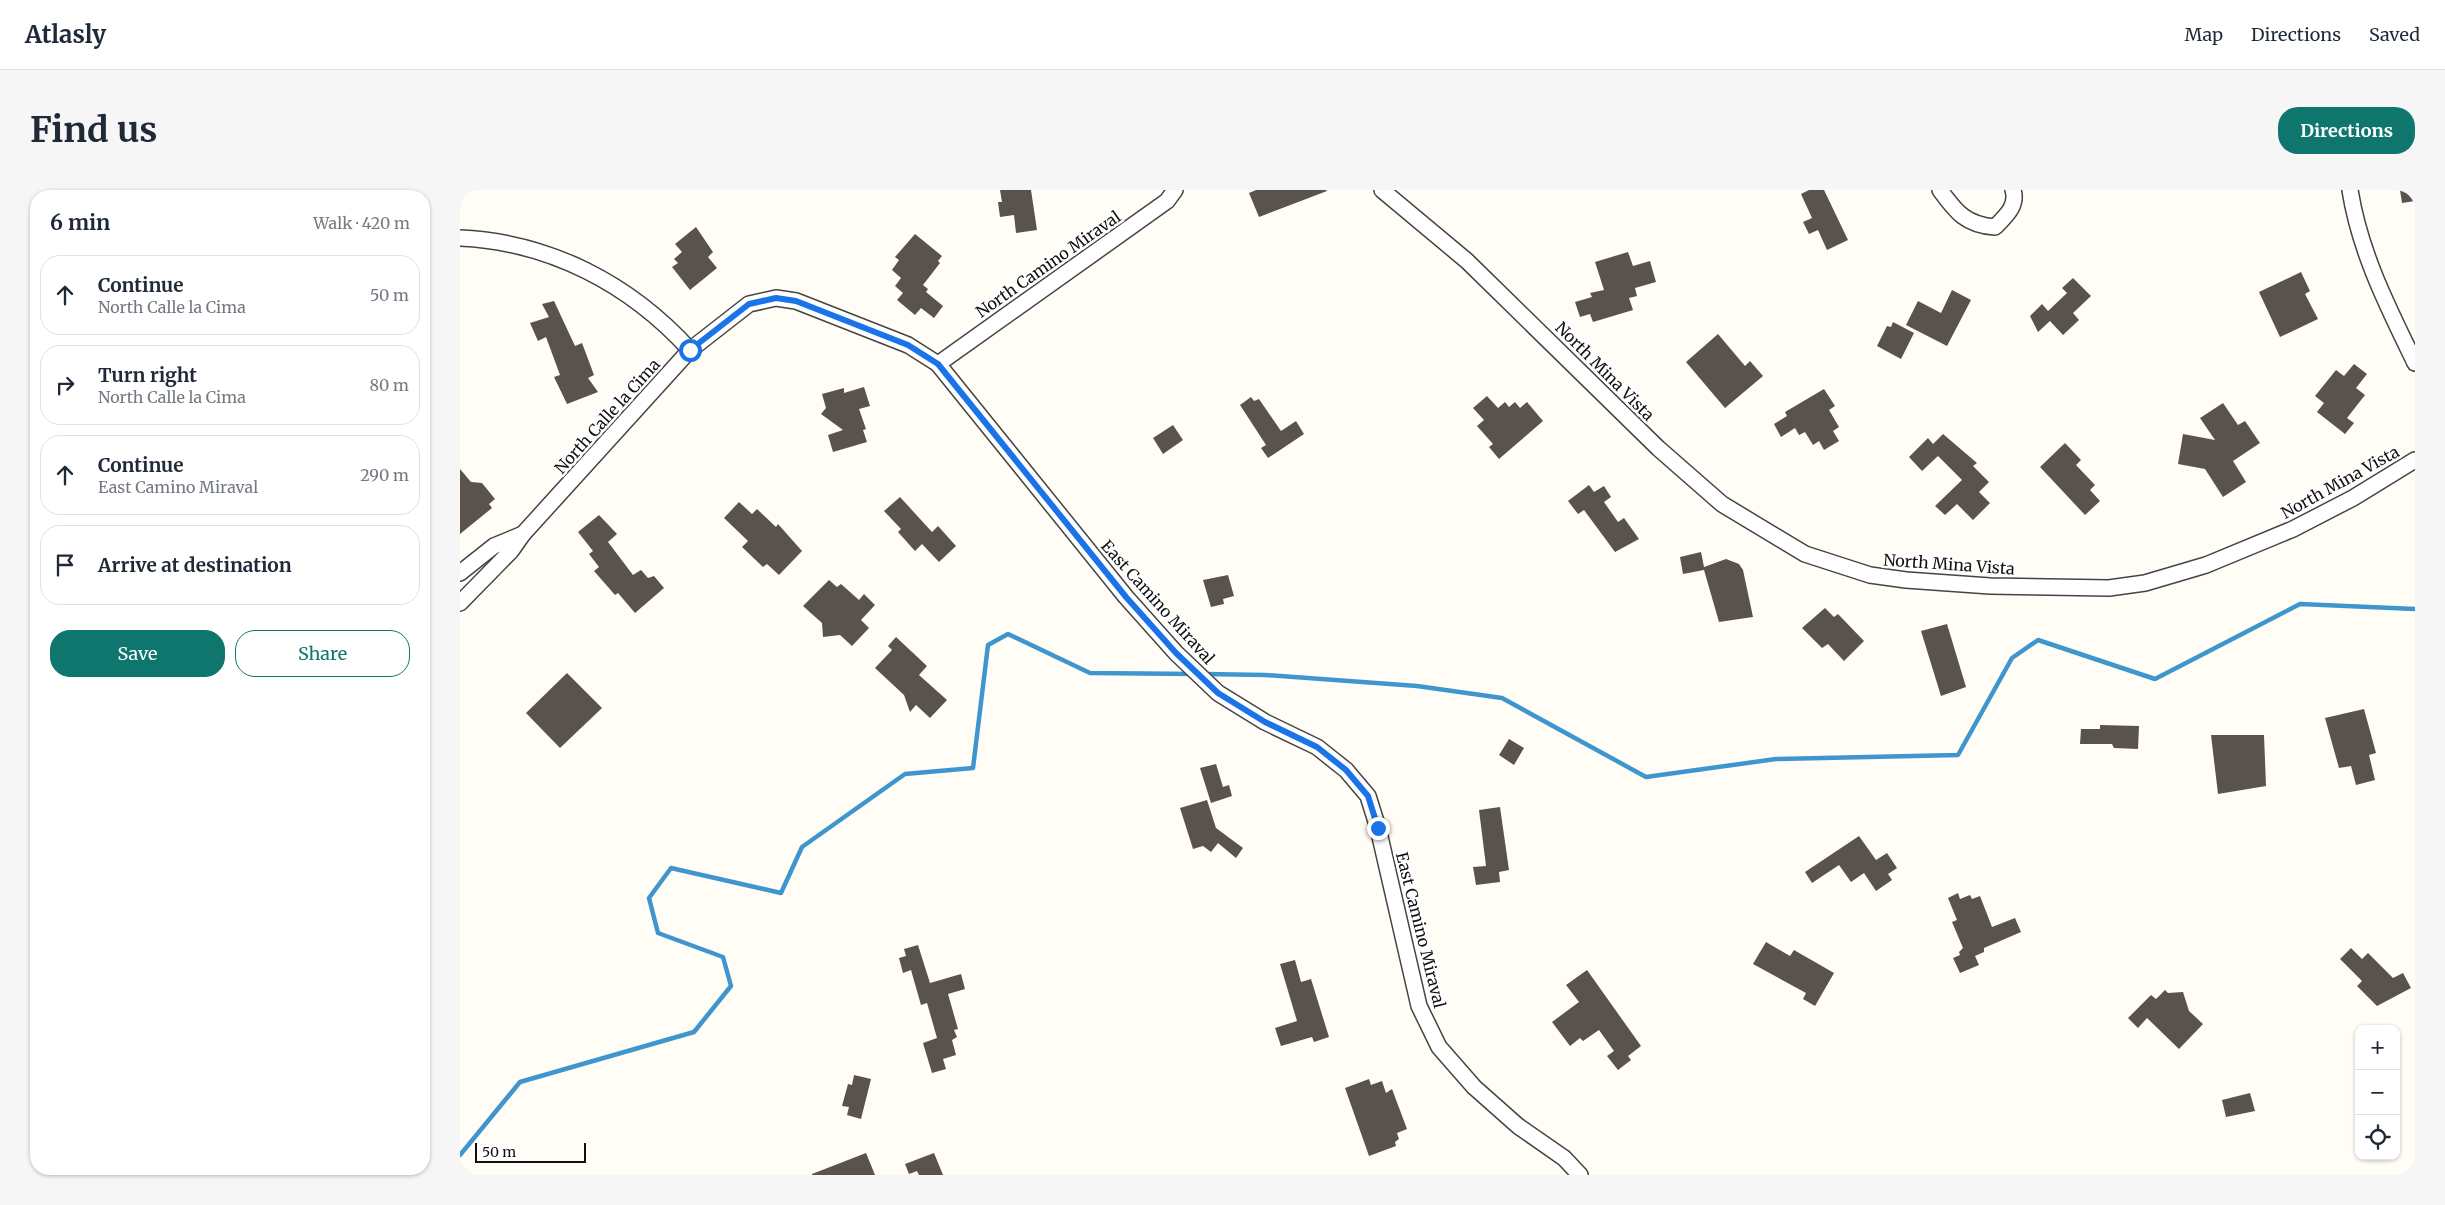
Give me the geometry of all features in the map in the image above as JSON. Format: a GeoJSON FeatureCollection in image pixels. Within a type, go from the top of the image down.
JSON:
{"type":"FeatureCollection","features":[{"type":"Feature","properties":{"kind":"street","name":"North Camino Miraval"},"geometry":{"type":"LineString","coordinates":[[938,364],[1167,201],[1175,190]]}},
{"type":"Feature","properties":{"kind":"street","name":"North Mina Vista"},"geometry":{"type":"LineString","coordinates":[[1382,190],[1467,261],[1658,448],[1715,499],[1753,524],[1805,554],[1870,575],[1906,580],[1990,586],[2109,588],[2145,583],[2206,566],[2293,529],[2353,498],[2415,460]]}},
{"type":"Feature","properties":{"kind":"street"},"geometry":{"type":"LineString","coordinates":[[1940,190],[1956,212],[1976,226],[1995,227],[2011,211],[2013,190]]}},
{"type":"Feature","properties":{"kind":"street"},"geometry":{"type":"LineString","coordinates":[[2350,190],[2359,235],[2371,269],[2415,363]]}},
{"type":"Feature","properties":{"kind":"street"},"geometry":{"type":"LineString","coordinates":[[460,238],[484,240],[544,252],[595,274],[668,325],[690,350]]}},
{"type":"Feature","properties":{"kind":"street","name":"North Calle la Cima"},"geometry":{"type":"LineString","coordinates":[[460,603],[511,551],[523,534],[690,350],[749,304],[776,298],[796,301],[908,345],[938,364]]}},
{"type":"Feature","properties":{"kind":"street","name":"East Camino Miraval"},"geometry":{"type":"LineString","coordinates":[[938,364],[1126,597],[1176,653],[1218,693],[1265,722],[1317,747],[1346,770],[1368,796],[1378,828],[1419,1006],[1438,1047],[1474,1087],[1518,1126],[1564,1158],[1580,1175]]}},
{"type":"Feature","properties":{"kind":"street","name":"North Calle la Cima"},"geometry":{"type":"LineString","coordinates":[[460,572],[494,546],[523,534]]}},
{"type":"Feature","properties":{"kind":"building"},"geometry":{"type":"Polygon","coordinates":[[[1000,190],[1031,190],[1037,230],[1016,233],[1014,215],[1000,217],[998,202],[1002,202],[1000,190]]]}},
{"type":"Feature","properties":{"kind":"building"},"geometry":{"type":"Polygon","coordinates":[[[1256,190],[1327,191],[1259,217],[1249,193],[1256,190]]]}},
{"type":"Feature","properties":{"kind":"building"},"geometry":{"type":"Polygon","coordinates":[[[1809,190],[1824,190],[1848,240],[1827,250],[1818,230],[1809,234],[1803,222],[1812,218],[1801,194],[1809,190]]]}},
{"type":"Feature","properties":{"kind":"building"},"geometry":{"type":"Polygon","coordinates":[[[2400,190],[2415,190],[2415,201],[2402,203],[2400,190]]]}},
{"type":"Feature","properties":{"kind":"building"},"geometry":{"type":"Polygon","coordinates":[[[696,227],[713,252],[708,257],[717,268],[690,290],[672,267],[678,263],[674,259],[682,252],[675,244],[696,227]]]}},
{"type":"Feature","properties":{"kind":"building"},"geometry":{"type":"Polygon","coordinates":[[[915,234],[942,256],[938,261],[940,263],[923,285],[928,289],[926,292],[943,306],[934,318],[921,308],[915,315],[897,300],[903,293],[895,286],[901,278],[892,270],[899,260],[895,257],[915,234]]]}},
{"type":"Feature","properties":{"kind":"building"},"geometry":{"type":"Polygon","coordinates":[[[1628,252],[1633,266],[1650,261],[1656,282],[1635,288],[1637,296],[1629,298],[1633,310],[1593,322],[1590,314],[1580,317],[1575,302],[1592,297],[1590,293],[1604,290],[1595,262],[1628,252]]]}},
{"type":"Feature","properties":{"kind":"building"},"geometry":{"type":"Polygon","coordinates":[[[2301,272],[2310,291],[2305,294],[2318,319],[2280,337],[2259,292],[2301,272]]]}},
{"type":"Feature","properties":{"kind":"building"},"geometry":{"type":"Polygon","coordinates":[[[2073,278],[2091,296],[2073,313],[2079,320],[2063,335],[2050,321],[2038,332],[2030,316],[2042,304],[2048,311],[2067,293],[2062,288],[2073,278]]]}},
{"type":"Feature","properties":{"kind":"building"},"geometry":{"type":"Polygon","coordinates":[[[1952,290],[1971,300],[1947,346],[1906,325],[1918,301],[1941,313],[1952,290]]]}},
{"type":"Feature","properties":{"kind":"building"},"geometry":{"type":"Polygon","coordinates":[[[554,301],[575,346],[582,343],[594,375],[588,378],[598,392],[567,404],[554,377],[560,375],[546,337],[538,341],[530,323],[549,317],[542,304],[554,301]]]}},
{"type":"Feature","properties":{"kind":"building"},"geometry":{"type":"Polygon","coordinates":[[[1893,322],[1914,333],[1901,359],[1877,346],[1887,326],[1891,327],[1893,322]]]}},
{"type":"Feature","properties":{"kind":"building"},"geometry":{"type":"Polygon","coordinates":[[[1718,334],[1745,366],[1750,361],[1763,376],[1725,408],[1686,362],[1718,334]]]}},
{"type":"Feature","properties":{"kind":"building"},"geometry":{"type":"Polygon","coordinates":[[[2354,364],[2367,374],[2356,388],[2365,395],[2347,418],[2354,423],[2345,434],[2317,412],[2324,403],[2315,396],[2336,370],[2344,376],[2354,364]]]}},
{"type":"Feature","properties":{"kind":"building"},"geometry":{"type":"Polygon","coordinates":[[[864,387],[870,406],[859,409],[866,429],[863,430],[867,442],[833,452],[828,435],[843,430],[821,414],[826,408],[822,394],[844,388],[844,393],[864,387]]]}},
{"type":"Feature","properties":{"kind":"building"},"geometry":{"type":"Polygon","coordinates":[[[1824,389],[1835,406],[1829,410],[1839,427],[1833,431],[1839,441],[1824,450],[1819,441],[1813,445],[1805,432],[1799,435],[1795,428],[1781,437],[1774,424],[1787,416],[1785,412],[1824,389]]]}},
{"type":"Feature","properties":{"kind":"building"},"geometry":{"type":"Polygon","coordinates":[[[1487,396],[1498,408],[1505,402],[1509,407],[1515,402],[1520,408],[1527,402],[1543,421],[1499,459],[1489,447],[1493,444],[1477,426],[1484,420],[1473,408],[1487,396]]]}},
{"type":"Feature","properties":{"kind":"building"},"geometry":{"type":"Polygon","coordinates":[[[1251,397],[1254,401],[1259,399],[1281,431],[1296,421],[1304,434],[1268,458],[1261,448],[1266,445],[1240,405],[1251,397]]]}},
{"type":"Feature","properties":{"kind":"building"},"geometry":{"type":"Polygon","coordinates":[[[2223,403],[2238,425],[2245,421],[2260,443],[2233,461],[2246,482],[2223,497],[2205,469],[2178,464],[2183,434],[2215,440],[2200,418],[2223,403]]]}},
{"type":"Feature","properties":{"kind":"building"},"geometry":{"type":"Polygon","coordinates":[[[1173,425],[1183,440],[1163,454],[1153,438],[1173,425]]]}},
{"type":"Feature","properties":{"kind":"building"},"geometry":{"type":"Polygon","coordinates":[[[1943,434],[1977,463],[1973,466],[1989,482],[1979,492],[1990,503],[1973,520],[1957,504],[1945,515],[1935,506],[1962,480],[1938,456],[1922,471],[1909,457],[1928,438],[1933,444],[1943,434]]]}},
{"type":"Feature","properties":{"kind":"building"},"geometry":{"type":"Polygon","coordinates":[[[2065,443],[2081,460],[2076,465],[2095,485],[2090,490],[2100,501],[2085,515],[2040,467],[2065,443]]]}},
{"type":"Feature","properties":{"kind":"building"},"geometry":{"type":"Polygon","coordinates":[[[460,469],[471,482],[482,483],[495,499],[489,504],[492,508],[460,534],[460,469]]]}},
{"type":"Feature","properties":{"kind":"building"},"geometry":{"type":"Polygon","coordinates":[[[1589,485],[1594,492],[1604,486],[1611,497],[1604,502],[1618,522],[1624,518],[1639,539],[1615,552],[1584,510],[1578,514],[1568,501],[1589,485]]]}},
{"type":"Feature","properties":{"kind":"building"},"geometry":{"type":"Polygon","coordinates":[[[900,497],[932,532],[938,526],[956,546],[939,562],[922,544],[915,551],[898,532],[901,529],[884,511],[900,497]]]}},
{"type":"Feature","properties":{"kind":"building"},"geometry":{"type":"Polygon","coordinates":[[[739,502],[752,514],[757,509],[776,527],[778,524],[802,551],[779,575],[767,564],[763,567],[742,547],[748,541],[724,518],[739,502]]]}},
{"type":"Feature","properties":{"kind":"building"},"geometry":{"type":"Polygon","coordinates":[[[599,515],[617,534],[608,542],[633,575],[641,570],[648,578],[654,576],[664,588],[635,613],[618,593],[615,595],[594,571],[599,567],[589,554],[593,551],[578,532],[599,515]]]}},
{"type":"Feature","properties":{"kind":"building"},"geometry":{"type":"Polygon","coordinates":[[[1701,552],[1704,567],[1726,559],[1739,564],[1743,570],[1753,617],[1719,622],[1704,570],[1683,574],[1680,557],[1701,552]]]}},
{"type":"Feature","properties":{"kind":"building"},"geometry":{"type":"Polygon","coordinates":[[[1228,575],[1234,596],[1223,599],[1224,604],[1211,607],[1203,580],[1228,575]]]}},
{"type":"Feature","properties":{"kind":"building"},"geometry":{"type":"Polygon","coordinates":[[[829,580],[837,587],[841,584],[859,600],[864,594],[875,605],[861,620],[869,628],[852,646],[840,635],[823,637],[822,623],[803,606],[829,580]]]}},
{"type":"Feature","properties":{"kind":"building"},"geometry":{"type":"Polygon","coordinates":[[[1825,608],[1834,617],[1838,614],[1864,641],[1844,661],[1828,644],[1822,648],[1802,628],[1825,608]]]}},
{"type":"Feature","properties":{"kind":"building"},"geometry":{"type":"Polygon","coordinates":[[[1947,624],[1966,687],[1941,696],[1921,631],[1947,624]]]}},
{"type":"Feature","properties":{"kind":"building"},"geometry":{"type":"Polygon","coordinates":[[[896,637],[927,666],[919,675],[947,700],[930,718],[916,705],[910,712],[904,695],[875,668],[892,650],[888,646],[896,637]]]}},
{"type":"Feature","properties":{"kind":"building"},"geometry":{"type":"Polygon","coordinates":[[[567,673],[602,708],[560,748],[526,713],[567,673]]]}},
{"type":"Feature","properties":{"kind":"building"},"geometry":{"type":"Polygon","coordinates":[[[2364,709],[2376,753],[2369,755],[2375,780],[2356,785],[2351,766],[2339,768],[2325,718],[2364,709]]]}},
{"type":"Feature","properties":{"kind":"building"},"geometry":{"type":"Polygon","coordinates":[[[2100,725],[2139,726],[2138,749],[2114,748],[2112,744],[2080,744],[2081,729],[2100,729],[2100,725]]]}},
{"type":"Feature","properties":{"kind":"building"},"geometry":{"type":"Polygon","coordinates":[[[2211,735],[2264,735],[2266,786],[2218,794],[2211,735]]]}},
{"type":"Feature","properties":{"kind":"building"},"geometry":{"type":"Polygon","coordinates":[[[1509,739],[1524,748],[1514,765],[1499,755],[1509,739]]]}},
{"type":"Feature","properties":{"kind":"building"},"geometry":{"type":"Polygon","coordinates":[[[1216,764],[1223,787],[1229,785],[1232,796],[1211,803],[1200,768],[1216,764]]]}},
{"type":"Feature","properties":{"kind":"building"},"geometry":{"type":"Polygon","coordinates":[[[1207,800],[1216,828],[1243,848],[1236,858],[1218,843],[1211,852],[1203,846],[1193,849],[1180,808],[1207,800]]]}},
{"type":"Feature","properties":{"kind":"building"},"geometry":{"type":"Polygon","coordinates":[[[1500,807],[1509,870],[1499,872],[1500,882],[1476,885],[1473,867],[1486,866],[1479,810],[1500,807]]]}},
{"type":"Feature","properties":{"kind":"building"},"geometry":{"type":"Polygon","coordinates":[[[1859,836],[1876,860],[1887,853],[1897,868],[1888,874],[1892,880],[1876,891],[1864,873],[1851,882],[1839,865],[1812,883],[1805,872],[1859,836]]]}},
{"type":"Feature","properties":{"kind":"building"},"geometry":{"type":"Polygon","coordinates":[[[1958,893],[1960,899],[1970,895],[1972,899],[1980,896],[1992,927],[2015,918],[2021,932],[1984,948],[1984,952],[1975,956],[1979,965],[1960,973],[1953,958],[1960,955],[1959,952],[1963,948],[1952,922],[1957,920],[1948,898],[1958,893]]]}},
{"type":"Feature","properties":{"kind":"building"},"geometry":{"type":"Polygon","coordinates":[[[1766,942],[1790,956],[1794,950],[1834,973],[1815,1006],[1803,999],[1806,993],[1753,964],[1766,942]]]}},
{"type":"Feature","properties":{"kind":"building"},"geometry":{"type":"Polygon","coordinates":[[[918,945],[930,983],[961,974],[965,989],[948,994],[958,1029],[954,1030],[957,1037],[952,1040],[956,1055],[943,1059],[946,1069],[932,1073],[923,1043],[937,1038],[927,1003],[921,1005],[911,970],[903,973],[899,958],[906,956],[904,949],[918,945]]]}},
{"type":"Feature","properties":{"kind":"building"},"geometry":{"type":"Polygon","coordinates":[[[2351,948],[2362,959],[2368,953],[2393,978],[2403,973],[2411,988],[2377,1006],[2357,986],[2362,981],[2340,959],[2351,948]]]}},
{"type":"Feature","properties":{"kind":"building"},"geometry":{"type":"Polygon","coordinates":[[[1295,960],[1301,982],[1311,979],[1329,1037],[1314,1042],[1312,1037],[1281,1046],[1275,1028],[1297,1021],[1280,964],[1295,960]]]}},
{"type":"Feature","properties":{"kind":"building"},"geometry":{"type":"Polygon","coordinates":[[[1587,970],[1641,1046],[1628,1056],[1631,1060],[1618,1070],[1607,1056],[1614,1051],[1599,1030],[1583,1041],[1580,1038],[1570,1046],[1552,1022],[1579,1002],[1566,985],[1587,970]]]}},
{"type":"Feature","properties":{"kind":"building"},"geometry":{"type":"Polygon","coordinates":[[[2165,990],[2168,993],[2183,992],[2189,1011],[2203,1024],[2179,1049],[2147,1018],[2138,1028],[2128,1018],[2151,995],[2156,999],[2165,990]]]}},
{"type":"Feature","properties":{"kind":"building"},"geometry":{"type":"Polygon","coordinates":[[[854,1075],[871,1079],[861,1119],[847,1115],[849,1107],[842,1106],[848,1084],[852,1085],[854,1075]]]}},
{"type":"Feature","properties":{"kind":"building"},"geometry":{"type":"Polygon","coordinates":[[[1369,1079],[1371,1085],[1382,1081],[1386,1093],[1392,1089],[1407,1129],[1397,1133],[1399,1139],[1395,1142],[1396,1146],[1369,1156],[1345,1088],[1369,1079]]]}},
{"type":"Feature","properties":{"kind":"building"},"geometry":{"type":"Polygon","coordinates":[[[2250,1093],[2255,1111],[2226,1117],[2222,1100],[2250,1093]]]}},
{"type":"Feature","properties":{"kind":"building"},"geometry":{"type":"Polygon","coordinates":[[[866,1153],[875,1175],[812,1175],[812,1174],[866,1153]]]}},
{"type":"Feature","properties":{"kind":"building"},"geometry":{"type":"Polygon","coordinates":[[[934,1153],[943,1175],[919,1175],[917,1171],[909,1174],[905,1164],[934,1153]]]}},
{"type":"Feature","properties":{"kind":"waterway"},"geometry":{"type":"LineString","coordinates":[[1205,674],[1265,675],[1417,686],[1502,698],[1646,777],[1776,759],[1958,755],[2012,658],[2038,640],[2155,679],[2300,604],[2415,609]]}},
{"type":"Feature","properties":{"kind":"waterway"},"geometry":{"type":"LineString","coordinates":[[460,1155],[520,1082],[694,1032],[731,986],[723,957],[658,933],[649,898],[671,868],[781,893],[802,847],[905,774],[973,768],[988,645],[1008,634],[1090,673],[1193,674]]}},
{"type":"Feature","properties":{"kind":"route"},"geometry":{"type":"LineString","coordinates":[[690,350],[749,304],[776,298],[796,301],[908,345],[938,364],[1126,597],[1176,653],[1218,693],[1265,722],[1317,747],[1346,770],[1368,796],[1378,828]]}}]}
